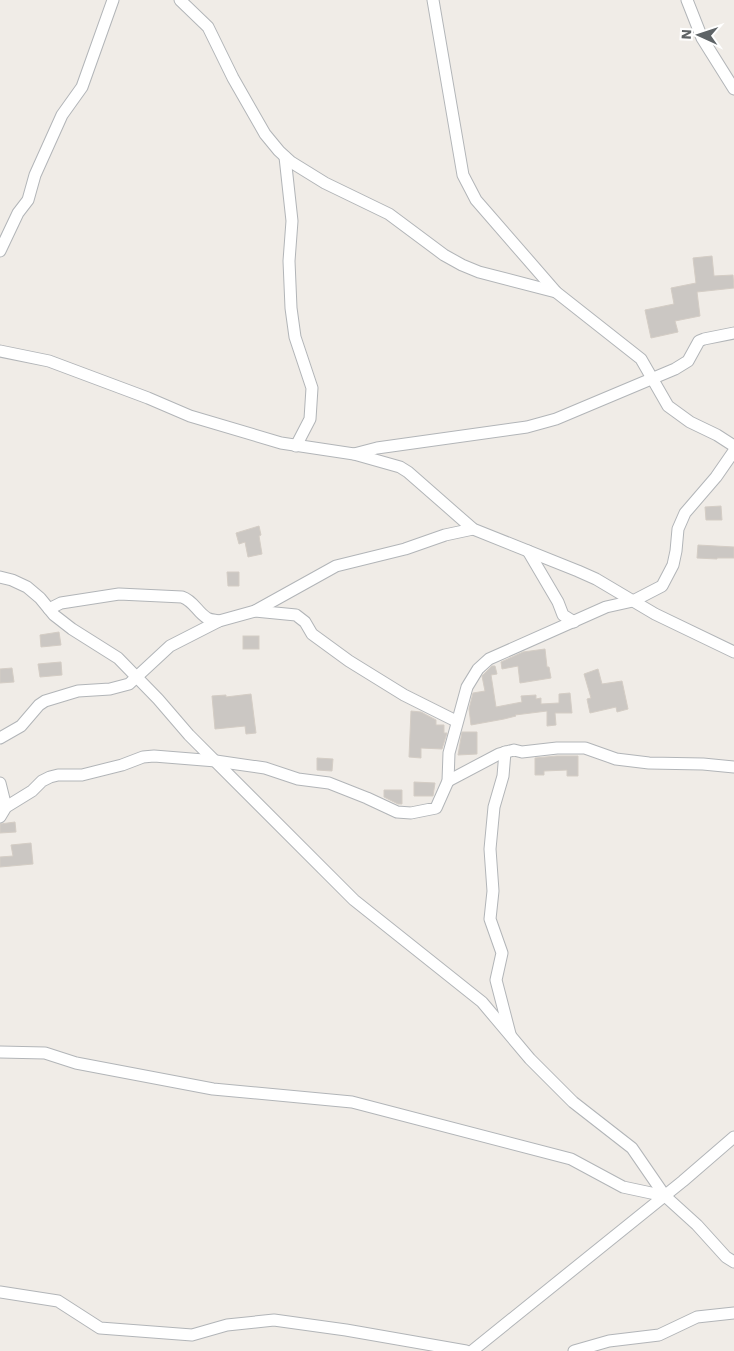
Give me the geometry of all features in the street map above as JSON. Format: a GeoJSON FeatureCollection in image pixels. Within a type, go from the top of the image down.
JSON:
{"type":"FeatureCollection","features":[{"type":"Feature","properties":{"kind":"street"},"geometry":{"type":"LineString","coordinates":[[0,252],[18,213],[32,193],[34,175],[62,115],[82,87],[113,0]]}},
{"type":"Feature","properties":{"kind":"street"},"geometry":{"type":"LineString","coordinates":[[180,0],[208,27],[233,78],[265,134],[285,157],[345,194],[371,204],[389,214],[444,255],[462,265],[479,272],[556,292]]}},
{"type":"Feature","properties":{"kind":"street"},"geometry":{"type":"LineString","coordinates":[[433,0],[460,162],[465,180],[476,200],[556,292],[641,359],[668,406],[690,422],[717,435],[734,446]]}},
{"type":"Feature","properties":{"kind":"street"},"geometry":{"type":"LineString","coordinates":[[687,0],[702,38],[734,90]]}},
{"type":"Feature","properties":{"kind":"street"},"geometry":{"type":"LineString","coordinates":[[285,157],[292,221],[289,261],[291,308],[295,337],[312,388],[310,419],[296,446]]}},
{"type":"Feature","properties":{"kind":"street"},"geometry":{"type":"LineString","coordinates":[[354,454],[376,448],[527,427],[563,417],[653,379],[688,361],[699,341],[734,333]]}},
{"type":"Feature","properties":{"kind":"street"},"geometry":{"type":"LineString","coordinates":[[0,351],[49,361],[148,398],[190,416],[296,446],[354,454],[400,468],[408,472],[473,529],[596,579],[662,618],[734,652]]}},
{"type":"Feature","properties":{"kind":"street"},"geometry":{"type":"LineString","coordinates":[[3,812],[32,791],[42,781],[58,775],[82,775],[144,757],[154,756],[216,761],[264,768],[298,778],[330,783],[388,809],[405,814],[436,808],[448,781],[449,753],[456,721],[468,687],[482,664],[489,659],[606,607],[633,601],[657,590],[666,580],[673,565],[681,522],[685,513],[716,477],[734,451]]}},
{"type":"Feature","properties":{"kind":"street"},"geometry":{"type":"LineString","coordinates":[[3,734],[24,724],[39,705],[44,702],[78,691],[122,687],[129,684],[170,646],[219,621],[255,611],[336,566],[405,549],[445,535],[473,529]]}},
{"type":"Feature","properties":{"kind":"street"},"geometry":{"type":"LineString","coordinates":[[528,551],[551,589],[563,615],[574,622]]}},
{"type":"Feature","properties":{"kind":"street"},"geometry":{"type":"LineString","coordinates":[[0,576],[27,587],[72,629],[118,658],[216,761],[354,900],[482,1002],[530,1059],[573,1102],[632,1148],[665,1196],[726,1257],[734,1262]]}},
{"type":"Feature","properties":{"kind":"street"},"geometry":{"type":"LineString","coordinates":[[49,609],[61,603],[119,594],[182,597],[194,603],[208,619],[219,621]]}},
{"type":"Feature","properties":{"kind":"street"},"geometry":{"type":"LineString","coordinates":[[40,598],[61,603]]}},
{"type":"Feature","properties":{"kind":"street"},"geometry":{"type":"LineString","coordinates":[[255,611],[296,616],[305,622],[312,634],[349,661],[404,695],[456,721]]}},
{"type":"Feature","properties":{"kind":"street"},"geometry":{"type":"LineString","coordinates":[[557,630],[563,615]]}},
{"type":"Feature","properties":{"kind":"street"},"geometry":{"type":"LineString","coordinates":[[448,781],[476,765],[505,752],[585,748],[616,759],[649,763],[734,767]]}},
{"type":"Feature","properties":{"kind":"street"},"geometry":{"type":"LineString","coordinates":[[505,752],[503,776],[494,808],[490,848],[493,891],[490,919],[502,952],[496,980],[511,1037]]}},
{"type":"Feature","properties":{"kind":"street"},"geometry":{"type":"LineString","coordinates":[[0,783],[3,812]]}},
{"type":"Feature","properties":{"kind":"street"},"geometry":{"type":"LineString","coordinates":[[0,1052],[45,1053],[76,1064],[213,1089],[352,1102],[571,1159],[623,1186],[665,1196]]}},
{"type":"Feature","properties":{"kind":"street"},"geometry":{"type":"LineString","coordinates":[[472,1351],[665,1196],[734,1137]]}},
{"type":"Feature","properties":{"kind":"street"},"geometry":{"type":"LineString","coordinates":[[0,1292],[58,1301],[100,1328],[192,1334],[227,1324],[274,1320],[346,1330],[466,1351]]}},
{"type":"Feature","properties":{"kind":"street"},"geometry":{"type":"LineString","coordinates":[[574,1351],[610,1340],[659,1335],[698,1317],[734,1313]]}},
{"type":"Feature","properties":{"kind":"building"},"geometry":{"type":"Polygon","coordinates":[[[712,256],[714,276],[733,275],[734,288],[697,292],[700,316],[675,321],[678,332],[651,338],[645,310],[674,304],[671,288],[696,283],[693,258],[712,256]]]}},
{"type":"Feature","properties":{"kind":"building"},"geometry":{"type":"Polygon","coordinates":[[[721,506],[722,520],[706,520],[705,507],[721,506]]]}},
{"type":"Feature","properties":{"kind":"building"},"geometry":{"type":"Polygon","coordinates":[[[259,526],[262,554],[248,557],[245,542],[239,544],[236,533],[259,526]]]}},
{"type":"Feature","properties":{"kind":"building"},"geometry":{"type":"Polygon","coordinates":[[[698,545],[734,547],[734,558],[697,558],[698,545]]]}},
{"type":"Feature","properties":{"kind":"building"},"geometry":{"type":"Polygon","coordinates":[[[227,572],[239,572],[239,586],[228,586],[227,572]]]}},
{"type":"Feature","properties":{"kind":"building"},"geometry":{"type":"Polygon","coordinates":[[[59,632],[61,645],[41,647],[40,635],[59,632]]]}},
{"type":"Feature","properties":{"kind":"building"},"geometry":{"type":"Polygon","coordinates":[[[243,636],[259,636],[259,649],[243,649],[243,636]]]}},
{"type":"Feature","properties":{"kind":"building"},"geometry":{"type":"Polygon","coordinates":[[[545,649],[547,667],[549,667],[551,678],[520,683],[518,666],[502,669],[501,662],[523,652],[545,649]]]}},
{"type":"Feature","properties":{"kind":"building"},"geometry":{"type":"Polygon","coordinates":[[[61,662],[62,675],[40,677],[38,664],[61,662]]]}},
{"type":"Feature","properties":{"kind":"building"},"geometry":{"type":"Polygon","coordinates":[[[492,666],[495,666],[497,674],[491,675],[496,707],[522,702],[521,696],[536,695],[536,699],[541,698],[541,704],[559,703],[559,694],[570,693],[572,713],[555,713],[556,725],[547,726],[547,711],[515,715],[471,725],[469,709],[473,693],[485,691],[482,676],[492,666]]]}},
{"type":"Feature","properties":{"kind":"building"},"geometry":{"type":"Polygon","coordinates":[[[12,668],[14,682],[0,683],[0,669],[12,668]]]}},
{"type":"Feature","properties":{"kind":"building"},"geometry":{"type":"Polygon","coordinates":[[[598,669],[602,684],[622,681],[628,709],[617,712],[616,707],[590,713],[587,699],[591,698],[584,674],[598,669]]]}},
{"type":"Feature","properties":{"kind":"building"},"geometry":{"type":"Polygon","coordinates":[[[251,694],[256,733],[246,734],[245,726],[215,729],[212,696],[226,695],[226,697],[251,694]]]}},
{"type":"Feature","properties":{"kind":"building"},"geometry":{"type":"Polygon","coordinates":[[[411,711],[421,712],[436,720],[436,725],[444,725],[444,733],[447,733],[442,749],[421,748],[421,758],[409,757],[411,711]]]}},
{"type":"Feature","properties":{"kind":"building"},"geometry":{"type":"Polygon","coordinates":[[[462,732],[477,732],[477,754],[458,755],[462,732]]]}},
{"type":"Feature","properties":{"kind":"building"},"geometry":{"type":"Polygon","coordinates":[[[578,756],[578,776],[567,776],[567,770],[544,771],[544,775],[535,775],[535,758],[578,756]]]}},
{"type":"Feature","properties":{"kind":"building"},"geometry":{"type":"Polygon","coordinates":[[[317,758],[333,759],[332,771],[317,770],[317,758]]]}},
{"type":"Feature","properties":{"kind":"building"},"geometry":{"type":"Polygon","coordinates":[[[414,782],[435,783],[433,796],[414,796],[414,782]]]}},
{"type":"Feature","properties":{"kind":"building"},"geometry":{"type":"Polygon","coordinates":[[[384,790],[402,790],[402,804],[384,797],[384,790]]]}},
{"type":"Feature","properties":{"kind":"building"},"geometry":{"type":"Polygon","coordinates":[[[15,822],[16,832],[0,833],[0,824],[15,822]]]}},
{"type":"Feature","properties":{"kind":"building"},"geometry":{"type":"Polygon","coordinates":[[[31,843],[33,864],[0,867],[0,857],[13,856],[11,845],[31,843]]]}}]}
